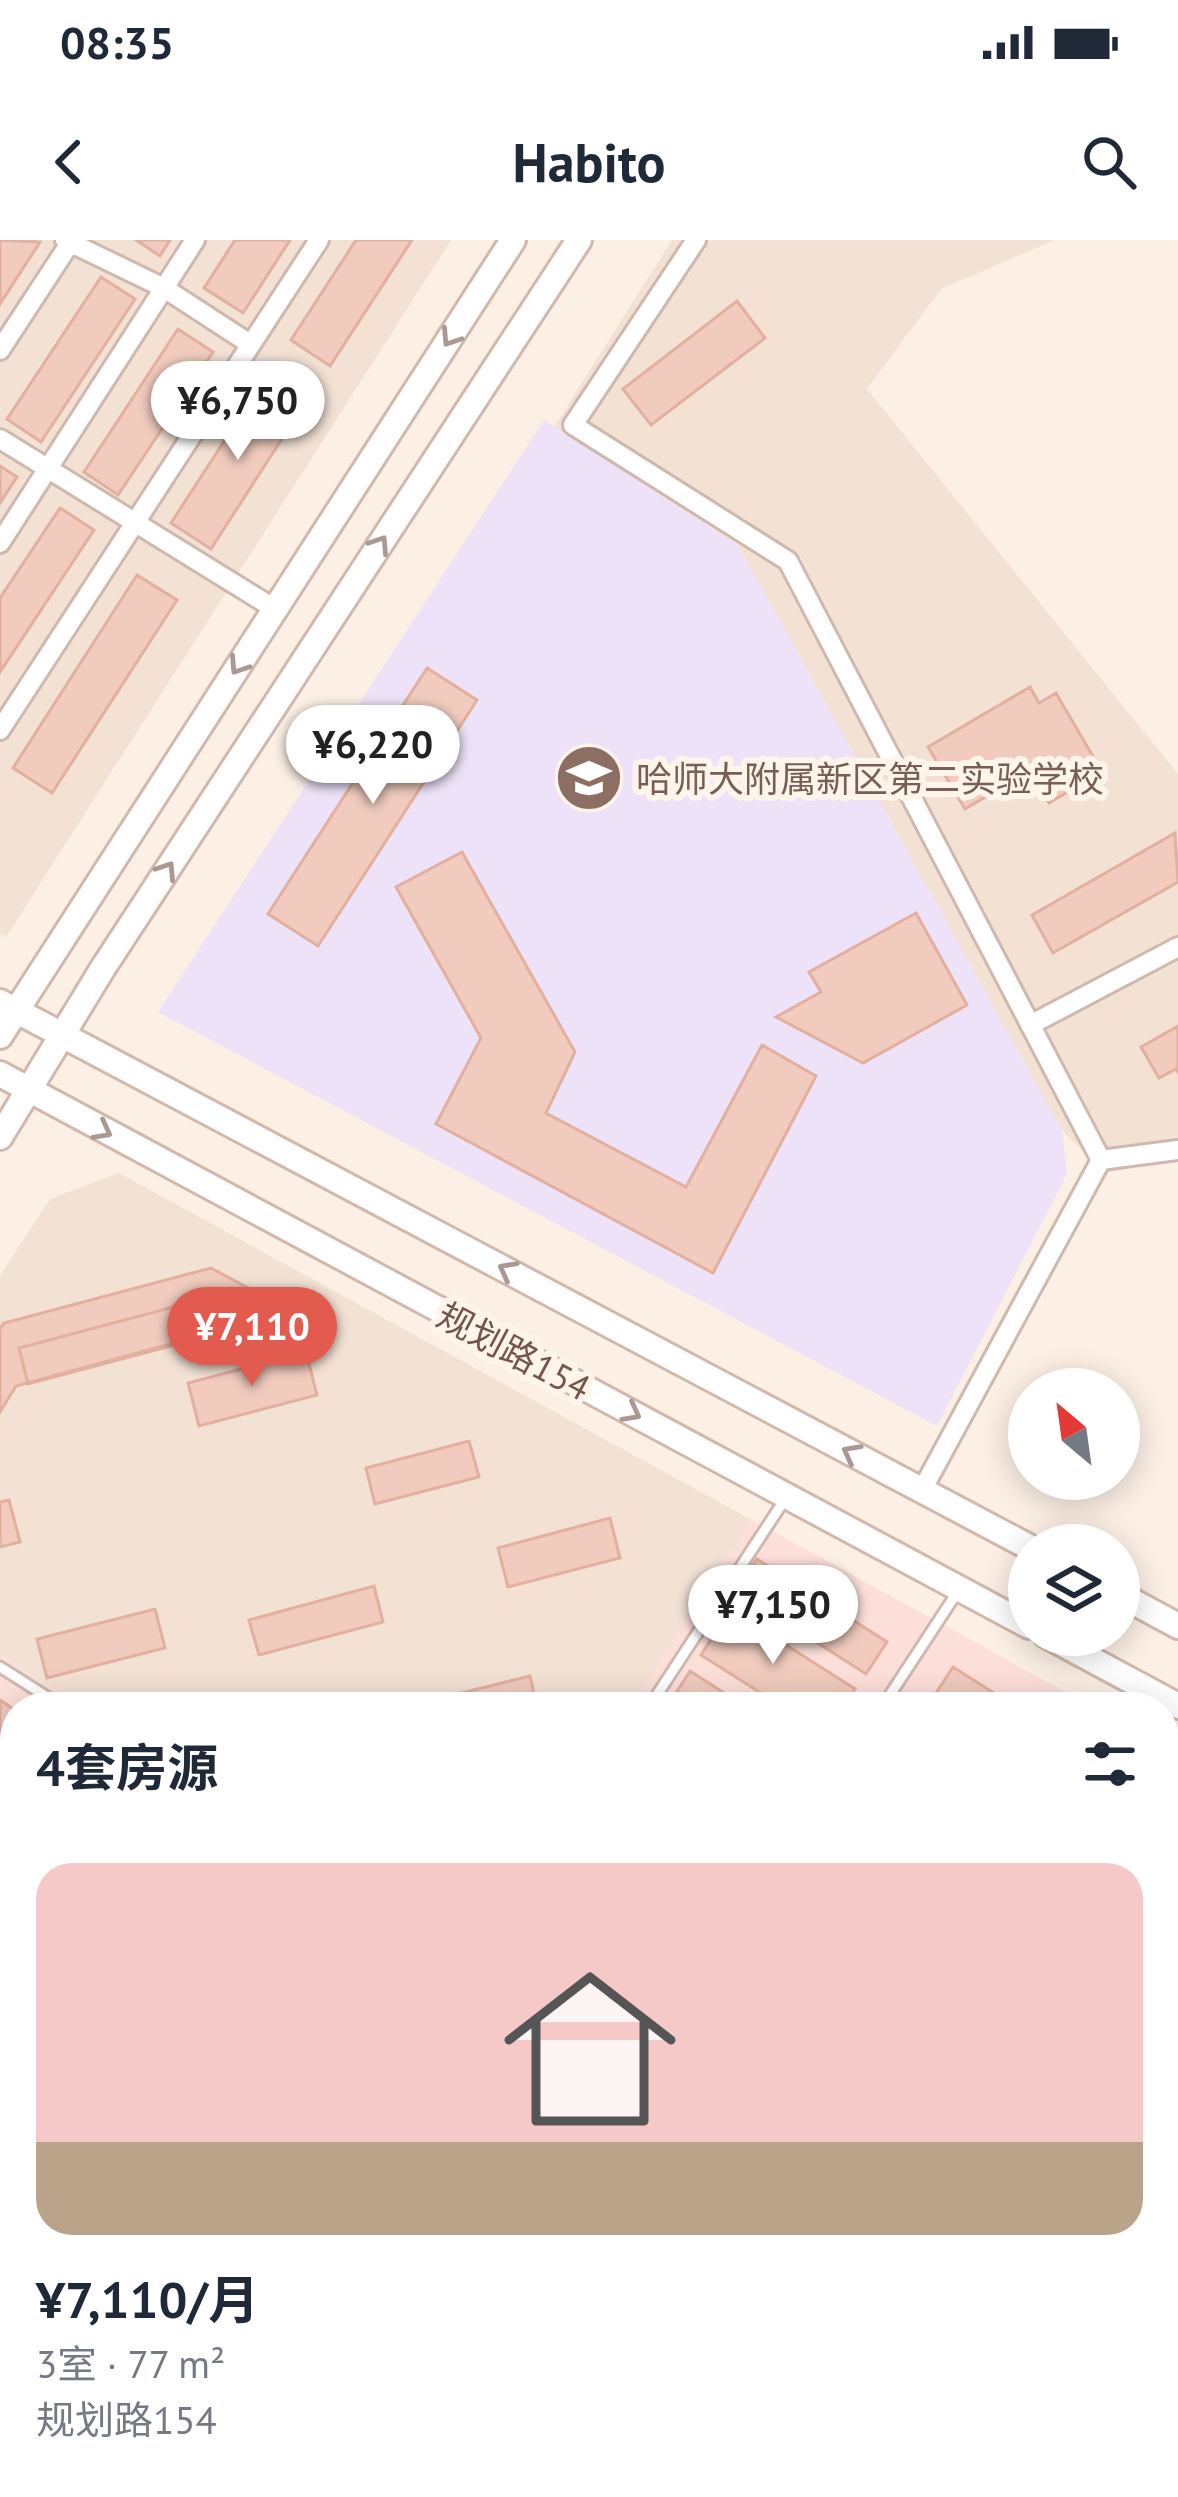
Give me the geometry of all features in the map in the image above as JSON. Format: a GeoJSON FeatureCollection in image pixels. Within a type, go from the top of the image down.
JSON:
{"type":"FeatureCollection","features":[{"type":"Feature","properties":{"kind":"main road"},"geometry":{"type":"LineString","coordinates":[[0,1036],[9,1006],[64,935],[513,240]]}},
{"type":"Feature","properties":{"kind":"main road"},"geometry":{"type":"LineString","coordinates":[[0,1137],[103,968],[579,240]]}},
{"type":"Feature","properties":{"kind":"main road","name":"规划路154"},"geometry":{"type":"LineString","coordinates":[[9,1006],[1008,1536]]}},
{"type":"Feature","properties":{"kind":"main road","name":"规划路154"},"geometry":{"type":"LineString","coordinates":[[0,1074],[1008,1615]]}},
{"type":"Feature","properties":{"kind":"main road"},"geometry":{"type":"LineString","coordinates":[[1140,1605],[1178,1626]]}},
{"type":"Feature","properties":{"kind":"main road"},"geometry":{"type":"LineString","coordinates":[[1085,1656],[1152,1692]]}},
{"type":"Feature","properties":{"kind":"street"},"geometry":{"type":"LineString","coordinates":[[0,543],[195,240]]}},
{"type":"Feature","properties":{"kind":"street"},"geometry":{"type":"LineString","coordinates":[[0,730],[6,708],[319,240]]}},
{"type":"Feature","properties":{"kind":"street"},"geometry":{"type":"LineString","coordinates":[[696,240],[573,425],[788,561],[1101,1160]]}},
{"type":"Feature","properties":{"kind":"street"},"geometry":{"type":"LineString","coordinates":[[0,350],[69,241],[164,288],[250,344]]}},
{"type":"Feature","properties":{"kind":"street"},"geometry":{"type":"LineString","coordinates":[[0,439],[275,609]]}},
{"type":"Feature","properties":{"kind":"street"},"geometry":{"type":"LineString","coordinates":[[1030,1025],[1178,947]]}},
{"type":"Feature","properties":{"kind":"street"},"geometry":{"type":"LineString","coordinates":[[1101,1160],[1178,1150]]}},
{"type":"Feature","properties":{"kind":"street"},"geometry":{"type":"LineString","coordinates":[[922,1490],[1101,1160]]}},
{"type":"Feature","properties":{"kind":"lane"},"geometry":{"type":"LineString","coordinates":[[659,1692],[787,1496]]}},
{"type":"Feature","properties":{"kind":"lane"},"geometry":{"type":"LineString","coordinates":[[893,1692],[959,1589]]}},
{"type":"Feature","properties":{"kind":"lane"},"geometry":{"type":"LineString","coordinates":[[0,1667],[39,1692]]}},
{"type":"Feature","properties":{"kind":"shaded area"},"geometry":{"type":"Polygon","coordinates":[[[0,240],[451,240],[6,937],[0,934],[0,240]]]}},
{"type":"Feature","properties":{"kind":"shaded area"},"geometry":{"type":"Polygon","coordinates":[[[672,240],[1055,240],[941,289],[867,389],[1178,774],[1178,1158],[1106,1173],[1062,1130],[738,545],[554,427],[672,240]]]}},
{"type":"Feature","properties":{"kind":"shaded area","name":"哈师大附属新区第二实验学校"},"geometry":{"type":"Polygon","coordinates":[[[544,420],[738,545],[1062,1130],[1067,1174],[937,1426],[158,1012],[544,420]]]}},
{"type":"Feature","properties":{"kind":"shaded area"},"geometry":{"type":"Polygon","coordinates":[[[119,1173],[752,1520],[640,1692],[58,1692],[0,1655],[0,1276],[50,1199],[119,1173]]]}},
{"type":"Feature","properties":{"kind":"shaded area"},"geometry":{"type":"Polygon","coordinates":[[[752,1520],[1066,1692],[640,1692],[752,1520]]]}},
{"type":"Feature","properties":{"kind":"shaded area"},"geometry":{"type":"Polygon","coordinates":[[[0,1655],[58,1692],[0,1692],[0,1655]]]}},
{"type":"Feature","properties":{"kind":"building"},"geometry":{"type":"Polygon","coordinates":[[[0,240],[40,242],[0,304],[0,240]]]}},
{"type":"Feature","properties":{"kind":"building"},"geometry":{"type":"Polygon","coordinates":[[[136,240],[170,240],[160,256],[136,240]]]}},
{"type":"Feature","properties":{"kind":"building"},"geometry":{"type":"Polygon","coordinates":[[[235,240],[290,240],[243,313],[204,288],[235,240]]]}},
{"type":"Feature","properties":{"kind":"building"},"geometry":{"type":"Polygon","coordinates":[[[356,240],[412,240],[330,366],[291,340],[356,240]]]}},
{"type":"Feature","properties":{"kind":"building"},"geometry":{"type":"Polygon","coordinates":[[[101,277],[135,299],[41,442],[7,419],[101,277]]]}},
{"type":"Feature","properties":{"kind":"building"},"geometry":{"type":"Polygon","coordinates":[[[737,301],[765,338],[651,425],[623,389],[737,301]]]}},
{"type":"Feature","properties":{"kind":"building"},"geometry":{"type":"Polygon","coordinates":[[[178,329],[213,352],[118,495],[84,472],[178,329]]]}},
{"type":"Feature","properties":{"kind":"building"},"geometry":{"type":"Polygon","coordinates":[[[265,378],[305,403],[211,549],[171,523],[265,378]]]}},
{"type":"Feature","properties":{"kind":"building"},"geometry":{"type":"Polygon","coordinates":[[[0,466],[17,477],[0,503],[0,466]]]}},
{"type":"Feature","properties":{"kind":"building"},"geometry":{"type":"Polygon","coordinates":[[[60,508],[94,530],[0,672],[0,598],[60,508]]]}},
{"type":"Feature","properties":{"kind":"building"},"geometry":{"type":"Polygon","coordinates":[[[137,575],[177,600],[52,793],[13,768],[137,575]]]}},
{"type":"Feature","properties":{"kind":"building"},"geometry":{"type":"Polygon","coordinates":[[[427,668],[477,700],[318,946],[268,914],[427,668]]]}},
{"type":"Feature","properties":{"kind":"building"},"geometry":{"type":"Polygon","coordinates":[[[1030,687],[1039,703],[1056,693],[1102,772],[1049,803],[1030,771],[965,809],[928,747],[1030,687]]]}},
{"type":"Feature","properties":{"kind":"building"},"geometry":{"type":"Polygon","coordinates":[[[1175,833],[1178,882],[1053,953],[1032,915],[1175,833]]]}},
{"type":"Feature","properties":{"kind":"building"},"geometry":{"type":"Polygon","coordinates":[[[462,852],[575,1052],[546,1113],[686,1187],[762,1045],[816,1076],[713,1273],[436,1124],[481,1038],[396,887],[462,852]]]}},
{"type":"Feature","properties":{"kind":"building"},"geometry":{"type":"Polygon","coordinates":[[[916,913],[967,1005],[863,1063],[776,1017],[821,992],[809,972],[916,913]]]}},
{"type":"Feature","properties":{"kind":"building"},"geometry":{"type":"Polygon","coordinates":[[[1178,1026],[1178,1072],[1159,1078],[1141,1047],[1178,1026]]]}},
{"type":"Feature","properties":{"kind":"building"},"geometry":{"type":"Polygon","coordinates":[[[211,1268],[308,1320],[286,1354],[232,1327],[16,1386],[0,1412],[0,1329],[4,1323],[211,1268]]]}},
{"type":"Feature","properties":{"kind":"building"},"geometry":{"type":"Polygon","coordinates":[[[177,1306],[186,1342],[28,1384],[19,1348],[177,1306]]]}},
{"type":"Feature","properties":{"kind":"building"},"geometry":{"type":"Polygon","coordinates":[[[306,1352],[317,1395],[199,1426],[188,1383],[306,1352]]]}},
{"type":"Feature","properties":{"kind":"building"},"geometry":{"type":"Polygon","coordinates":[[[469,1441],[479,1477],[375,1504],[366,1468],[469,1441]]]}},
{"type":"Feature","properties":{"kind":"building"},"geometry":{"type":"Polygon","coordinates":[[[9,1500],[20,1542],[0,1547],[0,1502],[9,1500]]]}},
{"type":"Feature","properties":{"kind":"building"},"geometry":{"type":"Polygon","coordinates":[[[610,1518],[620,1558],[508,1587],[498,1548],[610,1518]]]}},
{"type":"Feature","properties":{"kind":"building"},"geometry":{"type":"Polygon","coordinates":[[[757,1559],[785,1577],[765,1607],[738,1589],[757,1559]]]}},
{"type":"Feature","properties":{"kind":"building"},"geometry":{"type":"Polygon","coordinates":[[[374,1586],[383,1622],[259,1655],[249,1620],[374,1586]]]}},
{"type":"Feature","properties":{"kind":"building"},"geometry":{"type":"Polygon","coordinates":[[[803,1588],[887,1642],[866,1674],[782,1620],[803,1588]]]}},
{"type":"Feature","properties":{"kind":"building"},"geometry":{"type":"Polygon","coordinates":[[[155,1609],[165,1648],[47,1678],[37,1639],[155,1609]]]}},
{"type":"Feature","properties":{"kind":"building"},"geometry":{"type":"Polygon","coordinates":[[[730,1609],[855,1689],[759,1692],[701,1655],[730,1609]]]}},
{"type":"Feature","properties":{"kind":"building"},"geometry":{"type":"Polygon","coordinates":[[[953,1667],[992,1692],[937,1692],[953,1667]]]}},
{"type":"Feature","properties":{"kind":"building"},"geometry":{"type":"Polygon","coordinates":[[[690,1671],[723,1692],[677,1692],[690,1671]]]}},
{"type":"Feature","properties":{"kind":"building"},"geometry":{"type":"Polygon","coordinates":[[[530,1676],[534,1692],[465,1692],[530,1676]]]}},
{"type":"Feature","properties":{"kind":"place","name":"哈师大附属新区第二实验学校"},"geometry":{"type":"Point","coordinates":[589,778]}}]}
